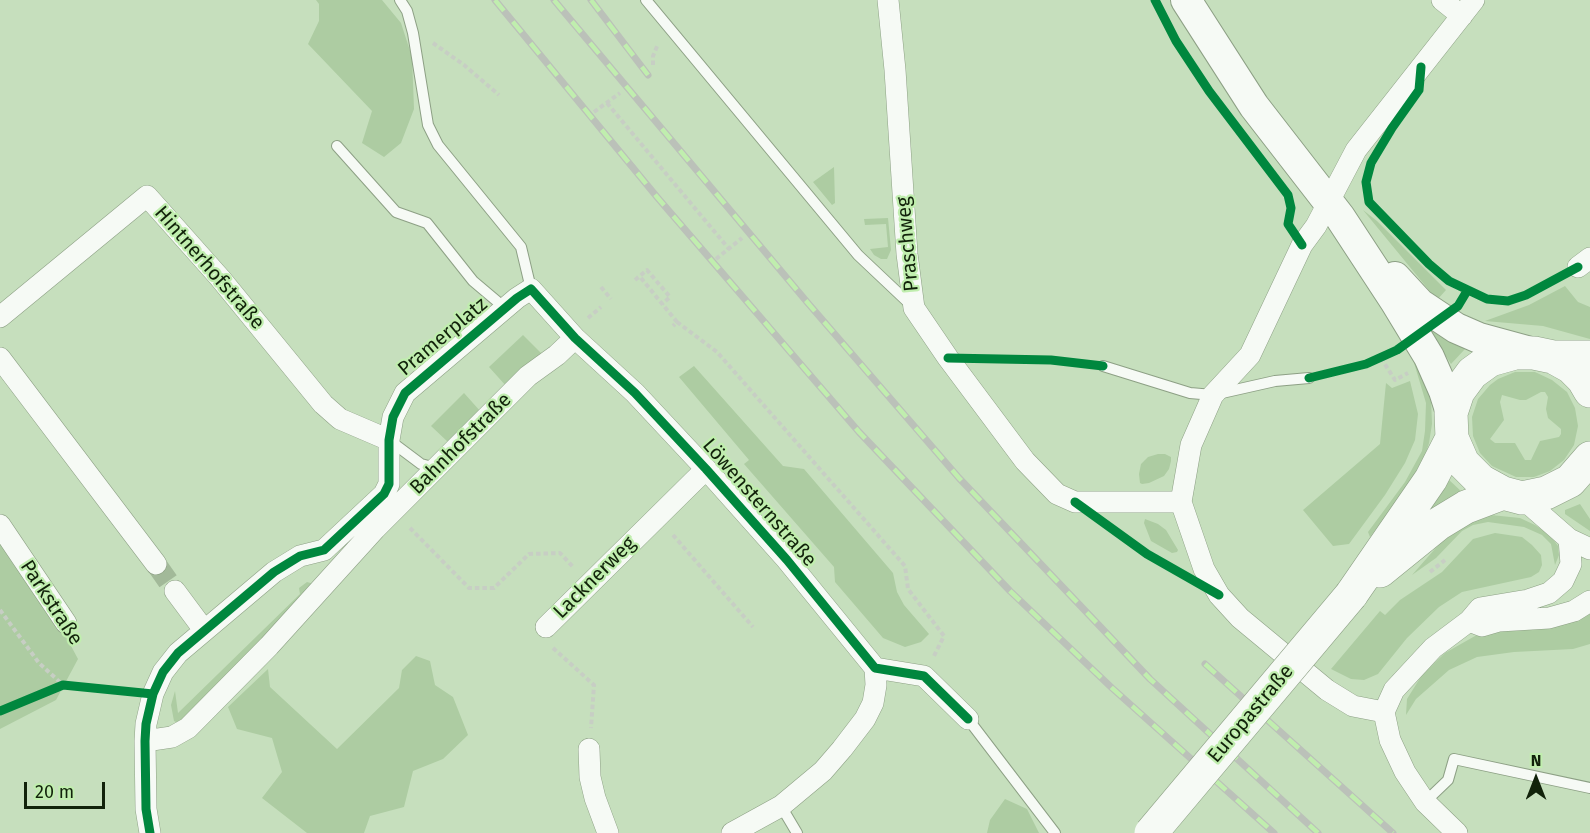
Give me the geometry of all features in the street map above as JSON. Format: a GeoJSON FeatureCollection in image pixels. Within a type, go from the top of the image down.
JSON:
{"type":"FeatureCollection","features":[{"type":"Feature","properties":{"kind":"main road"},"geometry":{"type":"LineString","coordinates":[[1186,0],[1254,106],[1334,209],[1420,304],[1456,328],[1479,338],[1543,355],[1571,367],[1583,379],[1590,391]]}},
{"type":"Feature","properties":{"kind":"main road"},"geometry":{"type":"LineString","coordinates":[[1334,209],[1429,357],[1444,391],[1451,425],[1463,463],[1481,481],[1512,496]]}},
{"type":"Feature","properties":{"kind":"main road","name":"Europastraße"},"geometry":{"type":"LineString","coordinates":[[1151,833],[1351,595],[1431,479],[1451,425],[1458,392],[1472,373],[1490,360],[1515,352],[1590,357]]}},
{"type":"Feature","properties":{"kind":"main road","name":"Europastraße"},"geometry":{"type":"LineString","coordinates":[[1351,595],[1438,524],[1466,507],[1512,496],[1546,493],[1570,481],[1590,466]]}},
{"type":"Feature","properties":{"kind":"street","name":"Praschweg"},"geometry":{"type":"LineString","coordinates":[[888,0],[907,255],[914,308],[948,358],[1025,461],[1057,494],[1075,502],[1182,502]]}},
{"type":"Feature","properties":{"kind":"street"},"geometry":{"type":"LineString","coordinates":[[1384,712],[1353,706],[1327,690],[1240,618],[1219,595],[1204,568],[1182,502],[1191,445],[1213,395],[1250,355],[1302,245],[1316,226],[1334,209],[1356,150],[1468,8],[1442,0]]}},
{"type":"Feature","properties":{"kind":"street","name":"Hintnerhofstraße"},"geometry":{"type":"LineString","coordinates":[[0,317],[147,196],[220,278],[323,404],[340,419],[388,440]]}},
{"type":"Feature","properties":{"kind":"street","name":"Pramerplatz"},"geometry":{"type":"LineString","coordinates":[[337,539],[384,494],[388,484],[388,440],[393,417],[405,393],[505,308],[531,289]]}},
{"type":"Feature","properties":{"kind":"street","name":"Löwensternstraße"},"geometry":{"type":"LineString","coordinates":[[531,289],[575,338],[635,393],[706,469],[787,560],[875,668]]}},
{"type":"Feature","properties":{"kind":"street","name":"Bahnhofstraße"},"geometry":{"type":"LineString","coordinates":[[145,741],[172,737],[188,728],[269,646],[353,556],[375,529],[528,376],[575,338]]}},
{"type":"Feature","properties":{"kind":"street"},"geometry":{"type":"LineString","coordinates":[[0,358],[156,564]]}},
{"type":"Feature","properties":{"kind":"street","name":"Lacknerweg"},"geometry":{"type":"LineString","coordinates":[[546,627],[706,469]]}},
{"type":"Feature","properties":{"kind":"street"},"geometry":{"type":"LineString","coordinates":[[1512,496],[1569,539],[1590,549]]}},
{"type":"Feature","properties":{"kind":"street","name":"Parkstraße"},"geometry":{"type":"LineString","coordinates":[[0,525],[66,623]]}},
{"type":"Feature","properties":{"kind":"street"},"geometry":{"type":"LineString","coordinates":[[150,833],[146,809],[146,724],[153,694],[164,672],[178,653],[204,630],[274,572],[300,556],[324,550],[337,539],[353,556]]}},
{"type":"Feature","properties":{"kind":"street"},"geometry":{"type":"LineString","coordinates":[[1457,833],[1425,802],[1405,772],[1390,740],[1384,712],[1394,690],[1433,648],[1469,621],[1480,608],[1528,600],[1549,593],[1563,581],[1571,564],[1569,539]]}},
{"type":"Feature","properties":{"kind":"street"},"geometry":{"type":"LineString","coordinates":[[175,591],[204,630]]}},
{"type":"Feature","properties":{"kind":"street"},"geometry":{"type":"LineString","coordinates":[[1469,621],[1482,626],[1499,621],[1549,618],[1574,611],[1590,601]]}},
{"type":"Feature","properties":{"kind":"street"},"geometry":{"type":"LineString","coordinates":[[732,833],[781,806],[823,771],[865,719],[873,703],[876,685],[875,668],[924,676],[968,719]]}},
{"type":"Feature","properties":{"kind":"street"},"geometry":{"type":"LineString","coordinates":[[589,749],[590,777],[608,833]]}},
{"type":"Feature","properties":{"kind":"lane","name":"Löwensternstraße"},"geometry":{"type":"LineString","coordinates":[[400,0],[407,11],[413,33],[428,125],[438,145],[521,247],[531,289]]}},
{"type":"Feature","properties":{"kind":"lane"},"geometry":{"type":"LineString","coordinates":[[646,0],[858,255],[914,308]]}},
{"type":"Feature","properties":{"kind":"lane"},"geometry":{"type":"LineString","coordinates":[[337,146],[396,212],[427,223],[473,280],[505,308]]}},
{"type":"Feature","properties":{"kind":"lane"},"geometry":{"type":"LineString","coordinates":[[1103,366],[1190,393],[1213,395],[1275,381],[1309,378]]}},
{"type":"Feature","properties":{"kind":"lane"},"geometry":{"type":"LineString","coordinates":[[388,440],[421,464],[436,468]]}},
{"type":"Feature","properties":{"kind":"lane"},"geometry":{"type":"LineString","coordinates":[[968,719],[1055,833]]}},
{"type":"Feature","properties":{"kind":"lane"},"geometry":{"type":"LineString","coordinates":[[1425,802],[1448,780],[1454,759],[1590,788]]}},
{"type":"Feature","properties":{"kind":"lane"},"geometry":{"type":"LineString","coordinates":[[781,806],[797,833]]}},
{"type":"Feature","properties":{"kind":"path"},"geometry":{"type":"LineString","coordinates":[[413,33],[434,44],[464,65],[499,95]]}},
{"type":"Feature","properties":{"kind":"path"},"geometry":{"type":"LineString","coordinates":[[594,112],[620,93]]}},
{"type":"Feature","properties":{"kind":"path"},"geometry":{"type":"LineString","coordinates":[[607,103],[729,249]]}},
{"type":"Feature","properties":{"kind":"path"},"geometry":{"type":"LineString","coordinates":[[716,259],[742,238]]}},
{"type":"Feature","properties":{"kind":"path"},"geometry":{"type":"LineString","coordinates":[[635,280],[647,270],[670,297],[662,304]]}},
{"type":"Feature","properties":{"kind":"path"},"geometry":{"type":"LineString","coordinates":[[641,278],[675,324],[717,352],[905,566],[908,589],[944,636],[924,676]]}},
{"type":"Feature","properties":{"kind":"path"},"geometry":{"type":"LineString","coordinates":[[601,287],[611,299]]}},
{"type":"Feature","properties":{"kind":"path"},"geometry":{"type":"LineString","coordinates":[[588,318],[601,307]]}},
{"type":"Feature","properties":{"kind":"path"},"geometry":{"type":"LineString","coordinates":[[1381,357],[1395,380],[1411,371]]}},
{"type":"Feature","properties":{"kind":"path"},"geometry":{"type":"LineString","coordinates":[[655,518],[680,542],[753,627]]}},
{"type":"Feature","properties":{"kind":"path"},"geometry":{"type":"LineString","coordinates":[[407,525],[469,588],[494,588],[529,554],[560,553],[578,572]]}},
{"type":"Feature","properties":{"kind":"path"},"geometry":{"type":"LineString","coordinates":[[1421,578],[1438,567],[1449,556]]}},
{"type":"Feature","properties":{"kind":"path"},"geometry":{"type":"LineString","coordinates":[[0,610],[59,687],[75,686]]}},
{"type":"Feature","properties":{"kind":"green space"},"geometry":{"type":"Polygon","coordinates":[[[316,0],[382,0],[401,23],[412,57],[414,109],[401,143],[384,157],[362,143],[372,111],[308,44],[319,21],[319,4],[316,0]]]}},
{"type":"Feature","properties":{"kind":"green space"},"geometry":{"type":"Polygon","coordinates":[[[834,167],[835,203],[832,205],[813,182],[834,167]]]}},
{"type":"Feature","properties":{"kind":"green space"},"geometry":{"type":"Polygon","coordinates":[[[1363,210],[1446,290],[1437,300],[1363,210]]]}},
{"type":"Feature","properties":{"kind":"green space"},"geometry":{"type":"Polygon","coordinates":[[[888,218],[891,250],[887,259],[881,259],[870,249],[888,247],[886,224],[865,225],[864,219],[888,218]]]}},
{"type":"Feature","properties":{"kind":"green space"},"geometry":{"type":"Polygon","coordinates":[[[1565,286],[1578,302],[1590,307],[1590,339],[1543,326],[1485,321],[1529,305],[1565,286]]]}},
{"type":"Feature","properties":{"kind":"green space"},"geometry":{"type":"Polygon","coordinates":[[[1421,317],[1472,345],[1451,364],[1421,317]]]}},
{"type":"Feature","properties":{"kind":"green space"},"geometry":{"type":"Polygon","coordinates":[[[523,335],[542,354],[507,387],[489,367],[523,335]]]}},
{"type":"Feature","properties":{"kind":"green space"},"geometry":{"type":"Polygon","coordinates":[[[1412,356],[1431,397],[1432,424],[1429,443],[1411,482],[1370,537],[1368,532],[1405,482],[1422,451],[1426,403],[1412,356]]]}},
{"type":"Feature","properties":{"kind":"green space"},"geometry":{"type":"Polygon","coordinates":[[[694,366],[783,466],[804,469],[893,573],[897,592],[904,605],[929,634],[921,642],[905,647],[883,638],[835,582],[834,567],[744,464],[749,460],[679,377],[694,366]]]}},
{"type":"Feature","properties":{"kind":"green space"},"geometry":{"type":"Polygon","coordinates":[[[1515,372],[1535,372],[1552,380],[1567,392],[1575,408],[1578,426],[1574,445],[1564,460],[1550,471],[1534,477],[1516,477],[1492,466],[1480,453],[1473,436],[1472,417],[1478,399],[1498,379],[1515,372]],[[1545,392],[1526,400],[1502,395],[1500,402],[1504,420],[1490,439],[1495,443],[1515,443],[1525,460],[1531,460],[1540,441],[1559,437],[1561,429],[1548,418],[1546,409],[1548,397],[1545,392]]]}},
{"type":"Feature","properties":{"kind":"green space"},"geometry":{"type":"Polygon","coordinates":[[[1410,381],[1418,414],[1415,440],[1405,463],[1349,544],[1333,546],[1303,510],[1380,444],[1386,383],[1392,388],[1410,381]]]}},
{"type":"Feature","properties":{"kind":"green space"},"geometry":{"type":"Polygon","coordinates":[[[464,393],[481,412],[449,443],[431,426],[464,393]]]}},
{"type":"Feature","properties":{"kind":"green space"},"geometry":{"type":"Polygon","coordinates":[[[1158,454],[1171,457],[1169,469],[1164,476],[1149,483],[1140,483],[1141,464],[1148,457],[1158,454]]]}},
{"type":"Feature","properties":{"kind":"green space"},"geometry":{"type":"Polygon","coordinates":[[[1448,479],[1462,492],[1432,511],[1427,508],[1448,479]]]}},
{"type":"Feature","properties":{"kind":"green space"},"geometry":{"type":"Polygon","coordinates":[[[1580,504],[1590,519],[1590,531],[1565,514],[1565,510],[1580,504]]]}},
{"type":"Feature","properties":{"kind":"green space"},"geometry":{"type":"Polygon","coordinates":[[[1491,515],[1520,518],[1550,535],[1558,546],[1559,555],[1555,565],[1551,544],[1542,535],[1524,527],[1488,522],[1473,525],[1462,531],[1436,558],[1412,575],[1441,542],[1478,517],[1491,515]]]}},
{"type":"Feature","properties":{"kind":"green space"},"geometry":{"type":"Polygon","coordinates":[[[1145,519],[1166,530],[1177,552],[1172,553],[1151,541],[1144,523],[1145,519]]]}},
{"type":"Feature","properties":{"kind":"green space"},"geometry":{"type":"Polygon","coordinates":[[[1495,533],[1522,537],[1532,545],[1541,555],[1542,565],[1539,572],[1531,577],[1462,592],[1439,607],[1407,638],[1378,674],[1364,680],[1351,679],[1331,669],[1380,611],[1385,615],[1400,600],[1442,572],[1473,539],[1495,533]]]}},
{"type":"Feature","properties":{"kind":"green space"},"geometry":{"type":"Polygon","coordinates":[[[0,539],[55,616],[78,659],[56,700],[0,729],[0,539]]]}},
{"type":"Feature","properties":{"kind":"green space"},"geometry":{"type":"Polygon","coordinates":[[[307,582],[314,584],[315,588],[178,723],[174,721],[171,705],[175,691],[178,713],[300,594],[299,588],[307,582]]]}},
{"type":"Feature","properties":{"kind":"green space"},"geometry":{"type":"Polygon","coordinates":[[[1590,612],[1590,644],[1573,649],[1514,652],[1477,657],[1449,670],[1416,699],[1406,715],[1407,699],[1422,675],[1445,653],[1475,636],[1496,629],[1590,612]]]}},
{"type":"Feature","properties":{"kind":"green space"},"geometry":{"type":"Polygon","coordinates":[[[416,656],[430,661],[435,685],[453,697],[468,735],[443,759],[413,771],[404,807],[370,816],[364,833],[307,833],[262,798],[282,772],[272,738],[237,729],[228,707],[268,669],[270,687],[337,749],[399,688],[402,670],[416,656]]]}},
{"type":"Feature","properties":{"kind":"green space"},"geometry":{"type":"Polygon","coordinates":[[[1005,799],[1027,809],[1039,833],[987,833],[990,820],[1005,799]]]}},
{"type":"Feature","properties":{"kind":"tunnel"},"geometry":{"type":"LineString","coordinates":[[156,564],[175,591]]}},
{"type":"Feature","properties":{"kind":"railway"},"geometry":{"type":"LineString","coordinates":[[495,0],[657,197],[859,432],[1010,591],[1112,688],[1274,833]]}},
{"type":"Feature","properties":{"kind":"railway"},"geometry":{"type":"LineString","coordinates":[[554,0],[807,302],[959,478],[1150,679],[1318,833]]}},
{"type":"Feature","properties":{"kind":"railway"},"geometry":{"type":"LineString","coordinates":[[591,0],[648,75]]}},
{"type":"Feature","properties":{"kind":"railway"},"geometry":{"type":"LineString","coordinates":[[1205,664],[1393,833]]}},
{"type":"Feature","properties":{"kind":"cycle path"},"geometry":{"type":"LineString","coordinates":[[1155,0],[1176,41],[1209,91],[1288,195],[1291,208],[1288,224],[1302,245]]}},
{"type":"Feature","properties":{"kind":"cycle path"},"geometry":{"type":"LineString","coordinates":[[1421,67],[1419,90],[1371,163],[1366,182],[1369,202],[1429,264],[1449,281],[1487,299],[1508,301],[1526,295],[1578,267]]}},
{"type":"Feature","properties":{"kind":"cycle path"},"geometry":{"type":"LineString","coordinates":[[150,833],[146,809],[146,724],[153,694],[163,672],[178,653],[274,572],[300,556],[324,550],[384,494],[389,484],[389,440],[393,417],[405,393],[517,298],[531,289],[575,338],[635,393],[706,469],[787,560],[875,668],[924,676],[968,719]]}},
{"type":"Feature","properties":{"kind":"cycle path"},"geometry":{"type":"LineString","coordinates":[[1309,378],[1366,364],[1397,350],[1458,306],[1467,291]]}},
{"type":"Feature","properties":{"kind":"cycle path"},"geometry":{"type":"LineString","coordinates":[[948,358],[1051,360],[1103,366]]}},
{"type":"Feature","properties":{"kind":"cycle path"},"geometry":{"type":"LineString","coordinates":[[1075,502],[1147,554],[1219,595]]}},
{"type":"Feature","properties":{"kind":"cycle path"},"geometry":{"type":"LineString","coordinates":[[0,711],[63,685],[153,694]]}}]}
